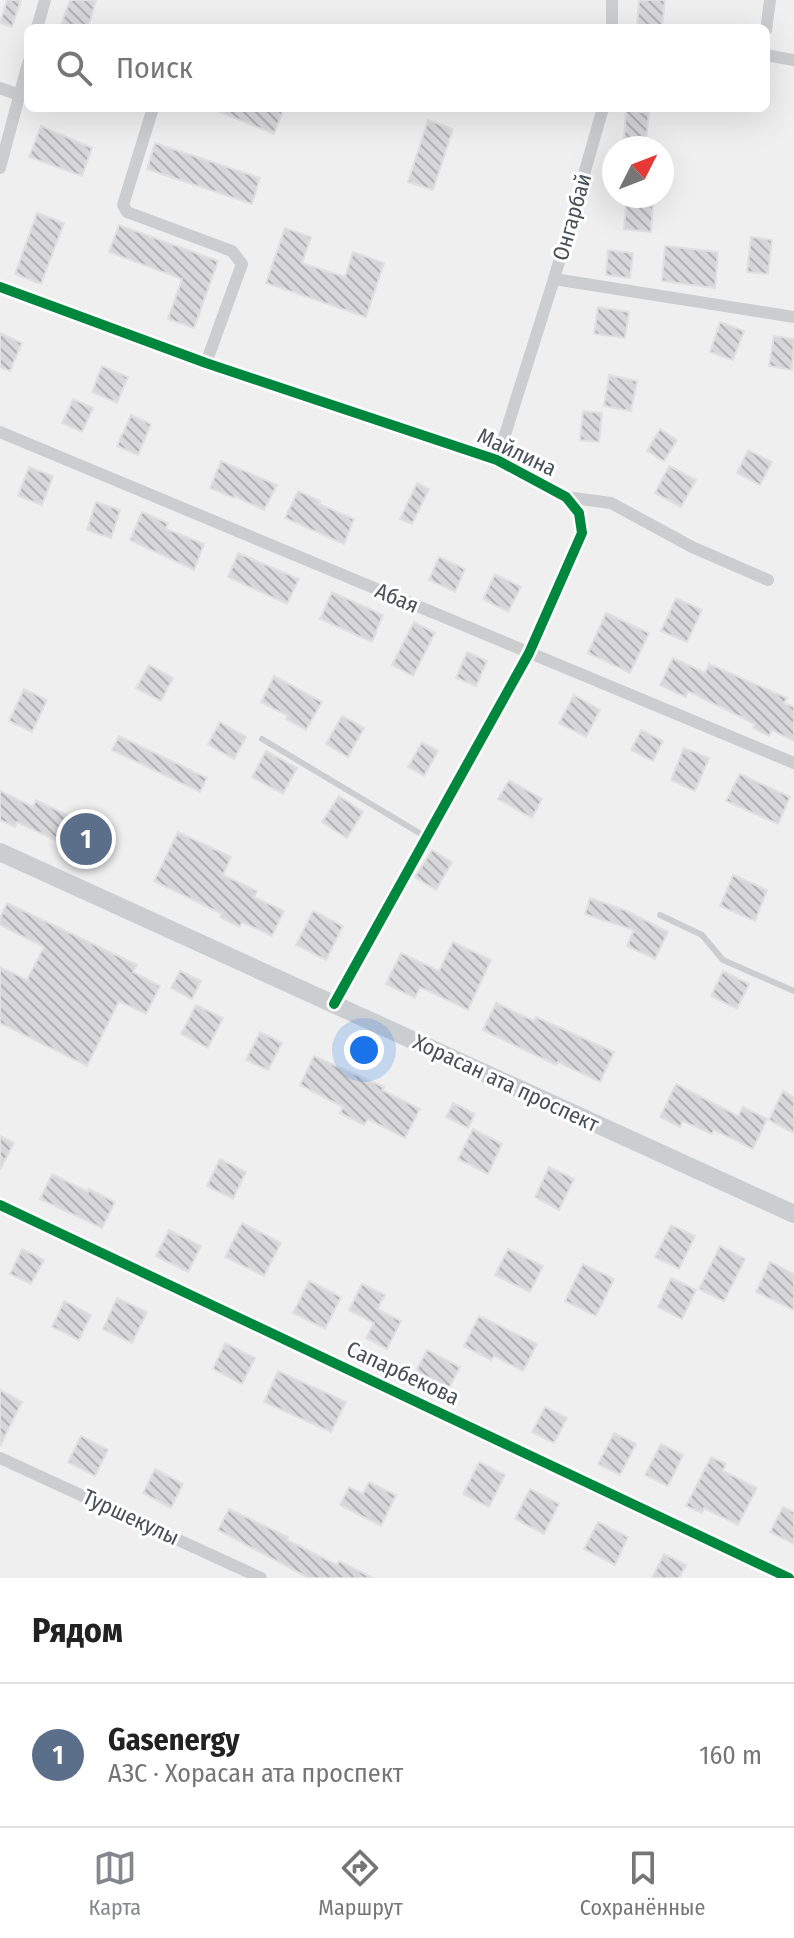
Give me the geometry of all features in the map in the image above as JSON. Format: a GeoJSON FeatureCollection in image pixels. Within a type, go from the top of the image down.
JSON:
{"type":"FeatureCollection","features":[{"type":"Feature","properties":{"kind":"main road","name":"Хорасан ата проспект"},"geometry":{"type":"LineString","coordinates":[[0,852],[794,1214]]}},
{"type":"Feature","properties":{"kind":"street"},"geometry":{"type":"LineString","coordinates":[[38,24],[45,0]]}},
{"type":"Feature","properties":{"kind":"street"},"geometry":{"type":"LineString","coordinates":[[612,0],[612,24]]}},
{"type":"Feature","properties":{"kind":"street"},"geometry":{"type":"LineString","coordinates":[[767,24],[770,0]]}},
{"type":"Feature","properties":{"kind":"street"},"geometry":{"type":"LineString","coordinates":[[770,56],[794,60]]}},
{"type":"Feature","properties":{"kind":"street"},"geometry":{"type":"LineString","coordinates":[[0,168],[24,77]]}},
{"type":"Feature","properties":{"kind":"street"},"geometry":{"type":"LineString","coordinates":[[0,88],[19,95]]}},
{"type":"Feature","properties":{"kind":"street"},"geometry":{"type":"LineString","coordinates":[[152,112],[123,205],[127,212],[232,251],[242,264],[206,363]]}},
{"type":"Feature","properties":{"kind":"street","name":"Онгарбай"},"geometry":{"type":"LineString","coordinates":[[554,279],[602,112]]}},
{"type":"Feature","properties":{"kind":"street"},"geometry":{"type":"LineString","coordinates":[[554,279],[794,317]]}},
{"type":"Feature","properties":{"kind":"street","name":"Майлина"},"geometry":{"type":"LineString","coordinates":[[497,460],[554,279]]}},
{"type":"Feature","properties":{"kind":"street","name":"Майлина"},"geometry":{"type":"LineString","coordinates":[[0,287],[206,363],[497,460],[566,497],[579,513],[582,533],[529,653],[334,1004]]}},
{"type":"Feature","properties":{"kind":"street","name":"Абая"},"geometry":{"type":"LineString","coordinates":[[0,432],[794,763]]}},
{"type":"Feature","properties":{"kind":"street"},"geometry":{"type":"LineString","coordinates":[[566,497],[611,503],[692,547],[768,580]]}},
{"type":"Feature","properties":{"kind":"street","name":"Сапарбекова"},"geometry":{"type":"LineString","coordinates":[[0,1205],[789,1578]]}},
{"type":"Feature","properties":{"kind":"street","name":"Туршекулы"},"geometry":{"type":"LineString","coordinates":[[0,1458],[261,1578]]}},
{"type":"Feature","properties":{"kind":"lane"},"geometry":{"type":"LineString","coordinates":[[262,739],[426,837]]}},
{"type":"Feature","properties":{"kind":"lane"},"geometry":{"type":"LineString","coordinates":[[660,915],[702,935],[723,960],[794,991]]}},
{"type":"Feature","properties":{"kind":"building"},"geometry":{"type":"Polygon","coordinates":[[[7,0],[21,0],[12,27],[0,23],[7,0]]]}},
{"type":"Feature","properties":{"kind":"building"},"geometry":{"type":"Polygon","coordinates":[[[70,0],[96,0],[89,24],[61,24],[70,0]]]}},
{"type":"Feature","properties":{"kind":"building"},"geometry":{"type":"Polygon","coordinates":[[[639,0],[665,0],[662,24],[637,24],[639,0]]]}},
{"type":"Feature","properties":{"kind":"building"},"geometry":{"type":"Polygon","coordinates":[[[220,112],[282,112],[274,134],[220,112]]]}},
{"type":"Feature","properties":{"kind":"building"},"geometry":{"type":"Polygon","coordinates":[[[626,112],[649,113],[647,136],[624,136],[626,112]]]}},
{"type":"Feature","properties":{"kind":"building"},"geometry":{"type":"Polygon","coordinates":[[[428,120],[453,129],[433,190],[408,182],[428,120]]]}},
{"type":"Feature","properties":{"kind":"building"},"geometry":{"type":"Polygon","coordinates":[[[41,126],[92,148],[82,176],[29,157],[41,126]]]}},
{"type":"Feature","properties":{"kind":"building"},"geometry":{"type":"Polygon","coordinates":[[[155,143],[260,178],[252,204],[147,169],[155,143]]]}},
{"type":"Feature","properties":{"kind":"building"},"geometry":{"type":"Polygon","coordinates":[[[626,208],[653,208],[651,232],[624,229],[626,208]]]}},
{"type":"Feature","properties":{"kind":"building"},"geometry":{"type":"Polygon","coordinates":[[[37,213],[64,223],[41,284],[15,274],[37,213]]]}},
{"type":"Feature","properties":{"kind":"building"},"geometry":{"type":"Polygon","coordinates":[[[119,225],[218,261],[194,328],[168,319],[182,279],[109,252],[119,225]]]}},
{"type":"Feature","properties":{"kind":"building"},"geometry":{"type":"Polygon","coordinates":[[[285,228],[311,237],[302,263],[345,277],[353,252],[384,263],[366,317],[266,283],[285,228]]]}},
{"type":"Feature","properties":{"kind":"building"},"geometry":{"type":"Polygon","coordinates":[[[751,237],[772,240],[768,274],[747,272],[751,237]]]}},
{"type":"Feature","properties":{"kind":"building"},"geometry":{"type":"Polygon","coordinates":[[[665,246],[718,252],[715,288],[662,281],[665,246]]]}},
{"type":"Feature","properties":{"kind":"building"},"geometry":{"type":"Polygon","coordinates":[[[608,250],[633,253],[630,278],[606,275],[608,250]]]}},
{"type":"Feature","properties":{"kind":"building"},"geometry":{"type":"Polygon","coordinates":[[[598,307],[629,312],[625,338],[594,334],[598,307]]]}},
{"type":"Feature","properties":{"kind":"building"},"geometry":{"type":"Polygon","coordinates":[[[720,322],[744,331],[733,360],[710,352],[720,322]]]}},
{"type":"Feature","properties":{"kind":"building"},"geometry":{"type":"Polygon","coordinates":[[[0,333],[22,343],[10,371],[0,367],[0,333]]]}},
{"type":"Feature","properties":{"kind":"building"},"geometry":{"type":"Polygon","coordinates":[[[774,336],[794,339],[792,370],[769,366],[774,336]]]}},
{"type":"Feature","properties":{"kind":"building"},"geometry":{"type":"Polygon","coordinates":[[[102,366],[128,377],[117,403],[92,392],[102,366]]]}},
{"type":"Feature","properties":{"kind":"building"},"geometry":{"type":"Polygon","coordinates":[[[609,375],[637,381],[631,411],[604,406],[609,375]]]}},
{"type":"Feature","properties":{"kind":"building"},"geometry":{"type":"Polygon","coordinates":[[[73,399],[93,408],[82,432],[62,423],[73,399]]]}},
{"type":"Feature","properties":{"kind":"building"},"geometry":{"type":"Polygon","coordinates":[[[583,411],[602,413],[599,442],[580,440],[583,411]]]}},
{"type":"Feature","properties":{"kind":"building"},"geometry":{"type":"Polygon","coordinates":[[[131,415],[151,424],[138,455],[117,446],[131,415]]]}},
{"type":"Feature","properties":{"kind":"building"},"geometry":{"type":"Polygon","coordinates":[[[660,429],[677,440],[664,461],[647,451],[660,429]]]}},
{"type":"Feature","properties":{"kind":"building"},"geometry":{"type":"Polygon","coordinates":[[[748,450],[772,462],[760,485],[737,473],[748,450]]]}},
{"type":"Feature","properties":{"kind":"building"},"geometry":{"type":"Polygon","coordinates":[[[221,461],[277,485],[264,510],[210,488],[221,461]]]}},
{"type":"Feature","properties":{"kind":"building"},"geometry":{"type":"Polygon","coordinates":[[[669,466],[696,480],[681,507],[655,493],[669,466]]]}},
{"type":"Feature","properties":{"kind":"building"},"geometry":{"type":"Polygon","coordinates":[[[29,467],[53,476],[42,505],[18,496],[29,467]]]}},
{"type":"Feature","properties":{"kind":"building"},"geometry":{"type":"Polygon","coordinates":[[[417,483],[429,489],[412,524],[400,519],[417,483]]]}},
{"type":"Feature","properties":{"kind":"building"},"geometry":{"type":"Polygon","coordinates":[[[298,491],[354,519],[344,544],[285,518],[298,491]]]}},
{"type":"Feature","properties":{"kind":"building"},"geometry":{"type":"Polygon","coordinates":[[[96,502],[120,510],[111,538],[87,530],[96,502]]]}},
{"type":"Feature","properties":{"kind":"building"},"geometry":{"type":"Polygon","coordinates":[[[142,512],[168,523],[166,529],[204,544],[194,570],[130,540],[142,512]]]}},
{"type":"Feature","properties":{"kind":"building"},"geometry":{"type":"Polygon","coordinates":[[[238,553],[299,579],[287,604],[228,577],[238,553]]]}},
{"type":"Feature","properties":{"kind":"building"},"geometry":{"type":"Polygon","coordinates":[[[439,557],[465,569],[455,592],[429,580],[439,557]]]}},
{"type":"Feature","properties":{"kind":"building"},"geometry":{"type":"Polygon","coordinates":[[[495,574],[521,587],[508,612],[483,599],[495,574]]]}},
{"type":"Feature","properties":{"kind":"building"},"geometry":{"type":"Polygon","coordinates":[[[332,592],[383,615],[372,642],[320,619],[332,592]]]}},
{"type":"Feature","properties":{"kind":"building"},"geometry":{"type":"Polygon","coordinates":[[[676,598],[702,610],[687,642],[661,631],[676,598]]]}},
{"type":"Feature","properties":{"kind":"building"},"geometry":{"type":"Polygon","coordinates":[[[606,613],[649,633],[630,673],[588,653],[606,613]]]}},
{"type":"Feature","properties":{"kind":"building"},"geometry":{"type":"Polygon","coordinates":[[[414,622],[435,633],[413,676],[392,665],[414,622]]]}},
{"type":"Feature","properties":{"kind":"building"},"geometry":{"type":"Polygon","coordinates":[[[467,652],[487,661],[476,686],[456,678],[467,652]]]}},
{"type":"Feature","properties":{"kind":"building"},"geometry":{"type":"Polygon","coordinates":[[[673,658],[705,673],[709,664],[787,698],[784,703],[794,707],[794,741],[772,730],[769,736],[753,728],[755,724],[688,691],[686,697],[660,685],[673,658]]]}},
{"type":"Feature","properties":{"kind":"building"},"geometry":{"type":"Polygon","coordinates":[[[149,665],[173,678],[161,701],[136,688],[149,665]]]}},
{"type":"Feature","properties":{"kind":"building"},"geometry":{"type":"Polygon","coordinates":[[[274,676],[322,702],[306,730],[261,702],[274,676]]]}},
{"type":"Feature","properties":{"kind":"building"},"geometry":{"type":"Polygon","coordinates":[[[24,689],[47,700],[32,732],[9,721],[24,689]]]}},
{"type":"Feature","properties":{"kind":"building"},"geometry":{"type":"Polygon","coordinates":[[[574,695],[600,710],[586,737],[559,723],[574,695]]]}},
{"type":"Feature","properties":{"kind":"building"},"geometry":{"type":"Polygon","coordinates":[[[342,716],[364,728],[348,757],[326,744],[342,716]]]}},
{"type":"Feature","properties":{"kind":"building"},"geometry":{"type":"Polygon","coordinates":[[[220,722],[246,737],[234,759],[208,744],[220,722]]]}},
{"type":"Feature","properties":{"kind":"building"},"geometry":{"type":"Polygon","coordinates":[[[641,730],[663,741],[653,761],[631,750],[641,730]]]}},
{"type":"Feature","properties":{"kind":"building"},"geometry":{"type":"Polygon","coordinates":[[[119,736],[207,778],[200,792],[112,750],[119,736]]]}},
{"type":"Feature","properties":{"kind":"building"},"geometry":{"type":"Polygon","coordinates":[[[422,742],[438,751],[424,776],[408,767],[422,742]]]}},
{"type":"Feature","properties":{"kind":"building"},"geometry":{"type":"Polygon","coordinates":[[[684,748],[709,758],[695,791],[671,780],[684,748]]]}},
{"type":"Feature","properties":{"kind":"building"},"geometry":{"type":"Polygon","coordinates":[[[266,751],[297,768],[283,794],[252,777],[266,751]]]}},
{"type":"Feature","properties":{"kind":"building"},"geometry":{"type":"Polygon","coordinates":[[[740,774],[790,797],[778,824],[726,801],[740,774]]]}},
{"type":"Feature","properties":{"kind":"building"},"geometry":{"type":"Polygon","coordinates":[[[509,780],[542,799],[532,818],[498,799],[509,780]]]}},
{"type":"Feature","properties":{"kind":"building"},"geometry":{"type":"Polygon","coordinates":[[[0,791],[33,807],[36,800],[67,815],[55,840],[17,822],[15,827],[0,820],[0,791]]]}},
{"type":"Feature","properties":{"kind":"building"},"geometry":{"type":"Polygon","coordinates":[[[339,796],[363,812],[347,838],[322,822],[339,796]]]}},
{"type":"Feature","properties":{"kind":"building"},"geometry":{"type":"Polygon","coordinates":[[[178,832],[231,857],[223,875],[257,891],[254,897],[284,911],[272,936],[242,922],[240,927],[220,917],[222,914],[154,881],[178,832]]]}},
{"type":"Feature","properties":{"kind":"building"},"geometry":{"type":"Polygon","coordinates":[[[432,850],[452,862],[436,890],[415,877],[432,850]]]}},
{"type":"Feature","properties":{"kind":"building"},"geometry":{"type":"Polygon","coordinates":[[[733,875],[767,890],[755,921],[720,906],[733,875]]]}},
{"type":"Feature","properties":{"kind":"building"},"geometry":{"type":"Polygon","coordinates":[[[590,898],[627,911],[668,932],[655,959],[627,946],[634,930],[585,914],[590,898]]]}},
{"type":"Feature","properties":{"kind":"building"},"geometry":{"type":"Polygon","coordinates":[[[7,903],[137,965],[133,972],[160,986],[146,1014],[119,1001],[87,1066],[0,1023],[0,967],[27,980],[44,947],[0,925],[7,903]]]}},
{"type":"Feature","properties":{"kind":"building"},"geometry":{"type":"Polygon","coordinates":[[[313,911],[343,926],[326,960],[296,945],[313,911]]]}},
{"type":"Feature","properties":{"kind":"building"},"geometry":{"type":"Polygon","coordinates":[[[453,942],[491,960],[468,1010],[420,987],[415,998],[386,984],[401,953],[439,971],[453,942]]]}},
{"type":"Feature","properties":{"kind":"building"},"geometry":{"type":"Polygon","coordinates":[[[180,971],[201,981],[192,999],[171,988],[180,971]]]}},
{"type":"Feature","properties":{"kind":"building"},"geometry":{"type":"Polygon","coordinates":[[[723,971],[749,984],[737,1009],[711,996],[723,971]]]}},
{"type":"Feature","properties":{"kind":"building"},"geometry":{"type":"Polygon","coordinates":[[[496,1003],[534,1021],[536,1017],[614,1052],[600,1082],[483,1030],[496,1003]]]}},
{"type":"Feature","properties":{"kind":"building"},"geometry":{"type":"Polygon","coordinates":[[[196,1005],[223,1018],[208,1048],[181,1034],[196,1005]]]}},
{"type":"Feature","properties":{"kind":"building"},"geometry":{"type":"Polygon","coordinates":[[[260,1032],[282,1043],[268,1070],[246,1060],[260,1032]]]}},
{"type":"Feature","properties":{"kind":"building"},"geometry":{"type":"Polygon","coordinates":[[[314,1056],[384,1087],[382,1090],[420,1109],[405,1138],[368,1119],[364,1125],[340,1113],[343,1107],[300,1085],[314,1056]]]}},
{"type":"Feature","properties":{"kind":"building"},"geometry":{"type":"Polygon","coordinates":[[[676,1084],[738,1116],[743,1107],[767,1119],[753,1149],[714,1130],[712,1134],[683,1121],[680,1127],[660,1117],[676,1084]]]}},
{"type":"Feature","properties":{"kind":"building"},"geometry":{"type":"Polygon","coordinates":[[[783,1091],[794,1097],[794,1133],[769,1120],[783,1091]]]}},
{"type":"Feature","properties":{"kind":"building"},"geometry":{"type":"Polygon","coordinates":[[[453,1103],[475,1114],[468,1128],[446,1117],[453,1103]]]}},
{"type":"Feature","properties":{"kind":"building"},"geometry":{"type":"Polygon","coordinates":[[[473,1129],[502,1144],[488,1174],[458,1159],[473,1129]]]}},
{"type":"Feature","properties":{"kind":"building"},"geometry":{"type":"Polygon","coordinates":[[[0,1136],[14,1143],[0,1170],[0,1136]]]}},
{"type":"Feature","properties":{"kind":"building"},"geometry":{"type":"Polygon","coordinates":[[[220,1159],[246,1172],[233,1199],[207,1186],[220,1159]]]}},
{"type":"Feature","properties":{"kind":"building"},"geometry":{"type":"Polygon","coordinates":[[[549,1167],[574,1179],[559,1210],[535,1197],[549,1167]]]}},
{"type":"Feature","properties":{"kind":"building"},"geometry":{"type":"Polygon","coordinates":[[[52,1174],[115,1202],[102,1228],[40,1199],[52,1174]]]}},
{"type":"Feature","properties":{"kind":"building"},"geometry":{"type":"Polygon","coordinates":[[[242,1223],[281,1243],[264,1276],[225,1257],[242,1223]]]}},
{"type":"Feature","properties":{"kind":"building"},"geometry":{"type":"Polygon","coordinates":[[[671,1225],[695,1236],[679,1269],[655,1257],[671,1225]]]}},
{"type":"Feature","properties":{"kind":"building"},"geometry":{"type":"Polygon","coordinates":[[[169,1230],[201,1246],[188,1272],[156,1256],[169,1230]]]}},
{"type":"Feature","properties":{"kind":"building"},"geometry":{"type":"Polygon","coordinates":[[[720,1246],[745,1259],[724,1301],[699,1289],[720,1246]]]}},
{"type":"Feature","properties":{"kind":"building"},"geometry":{"type":"Polygon","coordinates":[[[22,1249],[44,1260],[31,1284],[10,1274],[22,1249]]]}},
{"type":"Feature","properties":{"kind":"building"},"geometry":{"type":"Polygon","coordinates":[[[508,1249],[543,1266],[530,1292],[495,1275],[508,1249]]]}},
{"type":"Feature","properties":{"kind":"building"},"geometry":{"type":"Polygon","coordinates":[[[770,1262],[794,1274],[794,1310],[756,1292],[770,1262]]]}},
{"type":"Feature","properties":{"kind":"building"},"geometry":{"type":"Polygon","coordinates":[[[583,1264],[614,1279],[596,1316],[565,1301],[583,1264]]]}},
{"type":"Feature","properties":{"kind":"building"},"geometry":{"type":"Polygon","coordinates":[[[671,1278],[696,1290],[682,1319],[658,1307],[671,1278]]]}},
{"type":"Feature","properties":{"kind":"building"},"geometry":{"type":"Polygon","coordinates":[[[309,1281],[341,1297],[325,1329],[293,1313],[309,1281]]]}},
{"type":"Feature","properties":{"kind":"building"},"geometry":{"type":"Polygon","coordinates":[[[362,1284],[385,1295],[377,1309],[401,1321],[387,1349],[366,1338],[374,1323],[349,1310],[362,1284]]]}},
{"type":"Feature","properties":{"kind":"building"},"geometry":{"type":"Polygon","coordinates":[[[117,1298],[147,1312],[132,1343],[103,1329],[117,1298]]]}},
{"type":"Feature","properties":{"kind":"building"},"geometry":{"type":"Polygon","coordinates":[[[64,1301],[91,1315],[79,1340],[52,1327],[64,1301]]]}},
{"type":"Feature","properties":{"kind":"building"},"geometry":{"type":"Polygon","coordinates":[[[479,1316],[537,1344],[523,1371],[494,1356],[491,1360],[464,1346],[479,1316]]]}},
{"type":"Feature","properties":{"kind":"building"},"geometry":{"type":"Polygon","coordinates":[[[225,1343],[255,1358],[242,1384],[213,1369],[225,1343]]]}},
{"type":"Feature","properties":{"kind":"building"},"geometry":{"type":"Polygon","coordinates":[[[427,1350],[460,1367],[449,1388],[416,1371],[427,1350]]]}},
{"type":"Feature","properties":{"kind":"building"},"geometry":{"type":"Polygon","coordinates":[[[278,1371],[346,1402],[331,1432],[264,1402],[278,1371]]]}},
{"type":"Feature","properties":{"kind":"building"},"geometry":{"type":"Polygon","coordinates":[[[0,1390],[22,1402],[0,1446],[0,1390]]]}},
{"type":"Feature","properties":{"kind":"building"},"geometry":{"type":"Polygon","coordinates":[[[545,1407],[567,1418],[554,1443],[532,1432],[545,1407]]]}},
{"type":"Feature","properties":{"kind":"building"},"geometry":{"type":"Polygon","coordinates":[[[614,1433],[636,1444],[620,1475],[598,1464],[614,1433]]]}},
{"type":"Feature","properties":{"kind":"building"},"geometry":{"type":"Polygon","coordinates":[[[81,1436],[108,1450],[95,1476],[68,1462],[81,1436]]]}},
{"type":"Feature","properties":{"kind":"building"},"geometry":{"type":"Polygon","coordinates":[[[661,1444],[683,1455],[668,1486],[645,1475],[661,1444]]]}},
{"type":"Feature","properties":{"kind":"building"},"geometry":{"type":"Polygon","coordinates":[[[711,1457],[726,1464],[723,1471],[757,1488],[738,1525],[704,1508],[702,1513],[686,1506],[711,1457]]]}},
{"type":"Feature","properties":{"kind":"building"},"geometry":{"type":"Polygon","coordinates":[[[479,1462],[505,1475],[489,1507],[463,1494],[479,1462]]]}},
{"type":"Feature","properties":{"kind":"building"},"geometry":{"type":"Polygon","coordinates":[[[155,1469],[183,1484],[171,1508],[143,1493],[155,1469]]]}},
{"type":"Feature","properties":{"kind":"building"},"geometry":{"type":"Polygon","coordinates":[[[369,1482],[396,1495],[381,1526],[340,1505],[349,1487],[363,1494],[369,1482]]]}},
{"type":"Feature","properties":{"kind":"building"},"geometry":{"type":"Polygon","coordinates":[[[530,1489],[559,1504],[544,1534],[515,1519],[530,1489]]]}},
{"type":"Feature","properties":{"kind":"building"},"geometry":{"type":"Polygon","coordinates":[[[783,1507],[794,1512],[794,1544],[770,1532],[783,1507]]]}},
{"type":"Feature","properties":{"kind":"building"},"geometry":{"type":"Polygon","coordinates":[[[229,1509],[337,1565],[339,1561],[373,1578],[309,1578],[218,1530],[229,1509]]]}},
{"type":"Feature","properties":{"kind":"building"},"geometry":{"type":"Polygon","coordinates":[[[598,1522],[628,1537],[615,1565],[584,1549],[598,1522]]]}},
{"type":"Feature","properties":{"kind":"building"},"geometry":{"type":"Polygon","coordinates":[[[664,1554],[686,1565],[679,1578],[652,1578],[664,1554]]]}},
{"type":"Feature","properties":{"kind":"cycle path"},"geometry":{"type":"LineString","coordinates":[[0,287],[206,363],[497,460],[566,497],[579,513],[582,533],[529,653],[334,1004]]}},
{"type":"Feature","properties":{"kind":"cycle path"},"geometry":{"type":"LineString","coordinates":[[0,1205],[789,1578]]}},
{"type":"Feature","properties":{"kind":"place","name":"Gasenergy"},"geometry":{"type":"Point","coordinates":[86,839]}}]}
